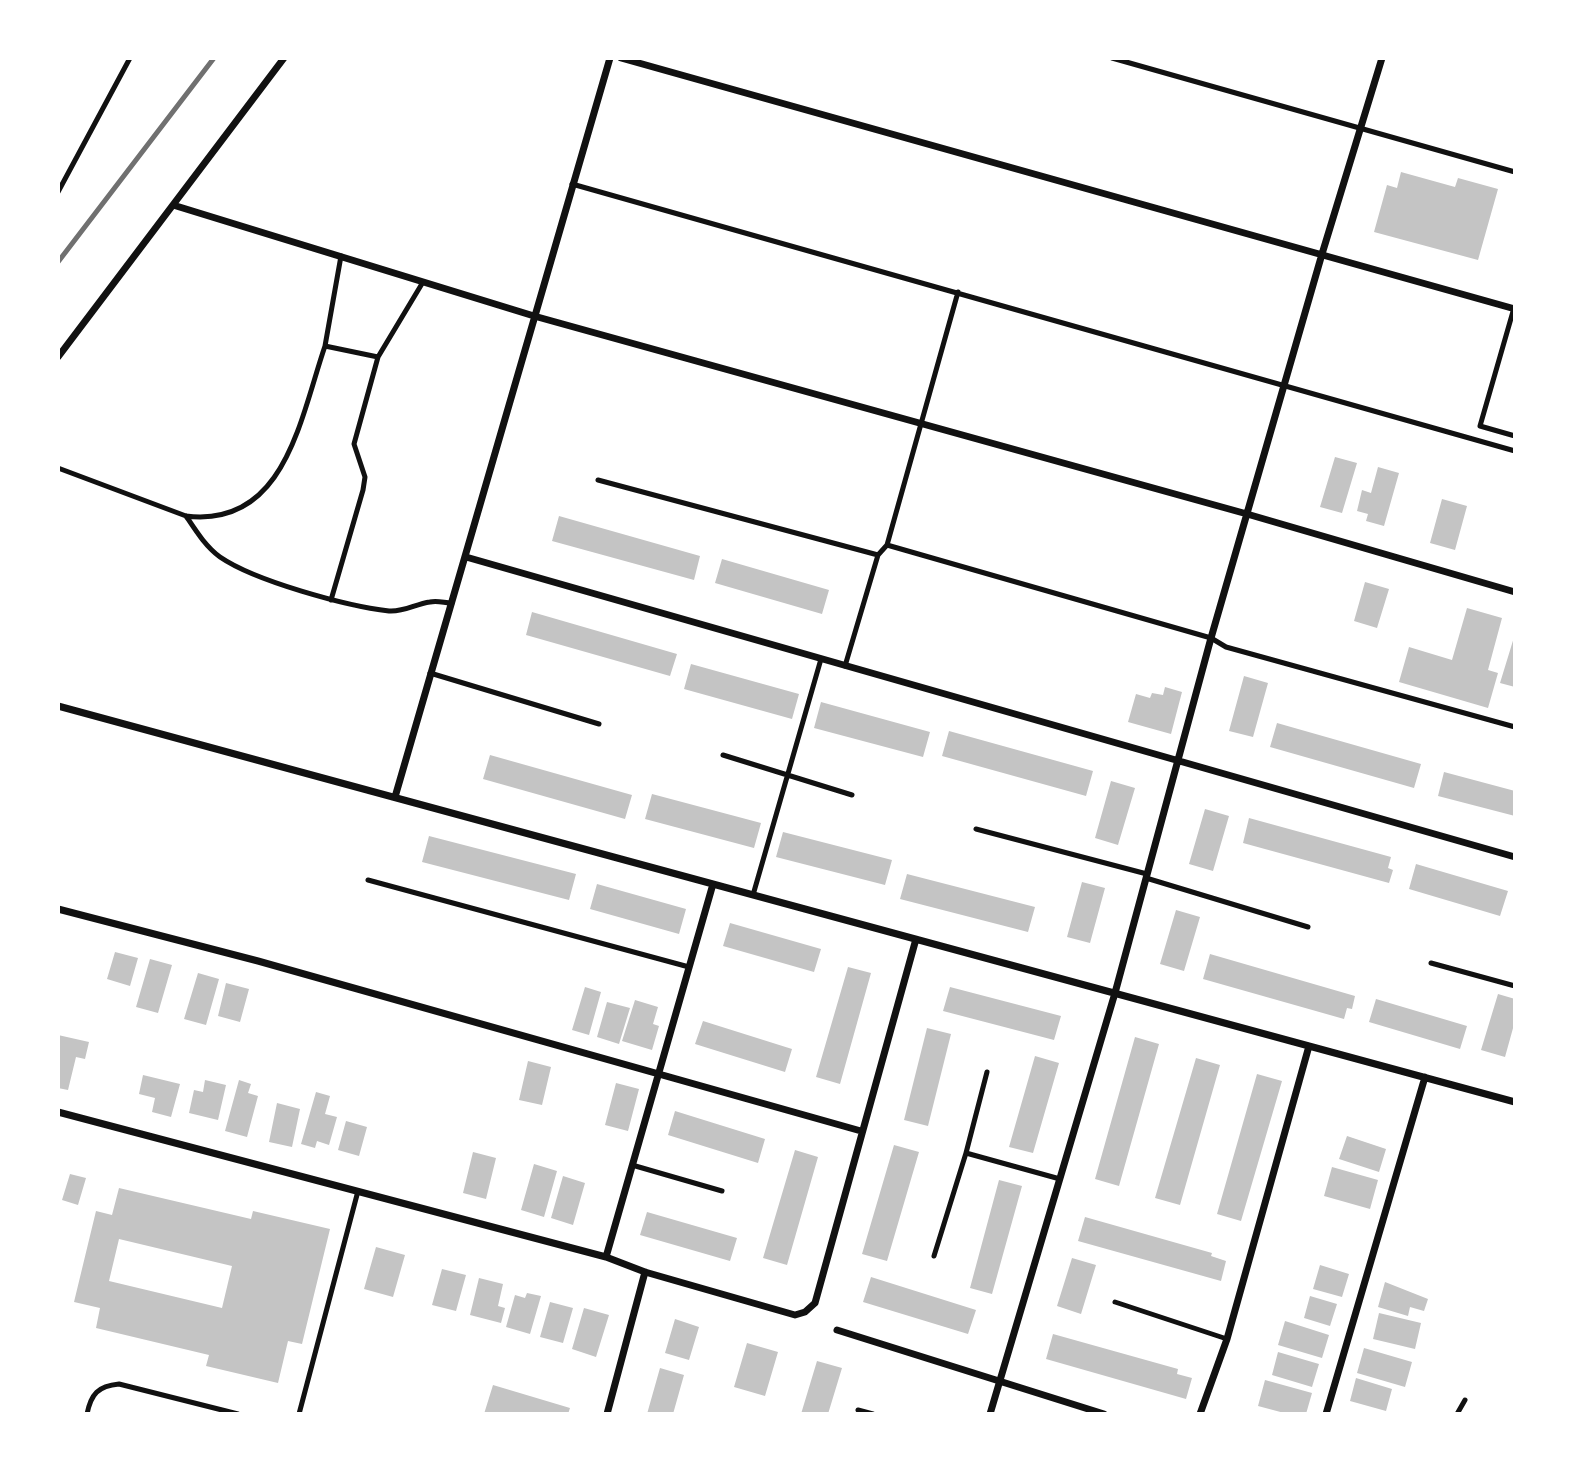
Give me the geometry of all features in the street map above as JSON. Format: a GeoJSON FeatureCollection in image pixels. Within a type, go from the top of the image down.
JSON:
{"type":"FeatureCollection","features":[{"type":"Feature","properties":{"kind":"street"},"geometry":{"type":"LineString","coordinates":[[58,357],[284,58]]}},
{"type":"Feature","properties":{"kind":"street"},"geometry":{"type":"LineString","coordinates":[[396,797],[610,58]]}},
{"type":"Feature","properties":{"kind":"street"},"geometry":{"type":"LineString","coordinates":[[621,58],[1515,309]]}},
{"type":"Feature","properties":{"kind":"street"},"geometry":{"type":"LineString","coordinates":[[990,1414],[1115,993],[1211,638],[1322,254],[1382,58]]}},
{"type":"Feature","properties":{"kind":"street"},"geometry":{"type":"LineString","coordinates":[[173,205],[534,316],[1247,514],[1515,592]]}},
{"type":"Feature","properties":{"kind":"street"},"geometry":{"type":"LineString","coordinates":[[466,556],[1177,762],[1515,856]]}},
{"type":"Feature","properties":{"kind":"street"},"geometry":{"type":"LineString","coordinates":[[58,706],[1515,1102]]}},
{"type":"Feature","properties":{"kind":"street"},"geometry":{"type":"LineString","coordinates":[[606,1257],[713,884]]}},
{"type":"Feature","properties":{"kind":"street"},"geometry":{"type":"LineString","coordinates":[[58,909],[258,961],[861,1131]]}},
{"type":"Feature","properties":{"kind":"street"},"geometry":{"type":"LineString","coordinates":[[58,1112],[606,1257],[645,1272],[795,1315],[805,1312],[815,1303],[916,939]]}},
{"type":"Feature","properties":{"kind":"street"},"geometry":{"type":"LineString","coordinates":[[1200,1414],[1227,1339],[1309,1046]]}},
{"type":"Feature","properties":{"kind":"street"},"geometry":{"type":"LineString","coordinates":[[1326,1414],[1425,1077]]}},
{"type":"Feature","properties":{"kind":"street"},"geometry":{"type":"LineString","coordinates":[[607,1414],[645,1272]]}},
{"type":"Feature","properties":{"kind":"street"},"geometry":{"type":"LineString","coordinates":[[837,1330],[1104,1414]]}},
{"type":"Feature","properties":{"kind":"lane"},"geometry":{"type":"LineString","coordinates":[[58,192],[130,58]]}},
{"type":"Feature","properties":{"kind":"lane"},"geometry":{"type":"LineString","coordinates":[[1112,58],[1515,172]]}},
{"type":"Feature","properties":{"kind":"lane"},"geometry":{"type":"LineString","coordinates":[[572,184],[1515,452]]}},
{"type":"Feature","properties":{"kind":"lane"},"geometry":{"type":"LineString","coordinates":[[58,468],[186,516],[208,519],[257,500],[269,487],[289,451],[325,346],[341,257]]}},
{"type":"Feature","properties":{"kind":"lane"},"geometry":{"type":"LineString","coordinates":[[331,600],[363,490],[365,477],[354,444],[378,357],[423,282]]}},
{"type":"Feature","properties":{"kind":"lane"},"geometry":{"type":"LineString","coordinates":[[845,666],[878,555],[887,545],[919,422],[958,292]]}},
{"type":"Feature","properties":{"kind":"lane"},"geometry":{"type":"LineString","coordinates":[[1515,309],[1480,426],[1515,436]]}},
{"type":"Feature","properties":{"kind":"lane"},"geometry":{"type":"LineString","coordinates":[[325,346],[378,357]]}},
{"type":"Feature","properties":{"kind":"lane"},"geometry":{"type":"LineString","coordinates":[[598,480],[878,555]]}},
{"type":"Feature","properties":{"kind":"lane"},"geometry":{"type":"LineString","coordinates":[[186,516],[200,538],[218,555],[236,566],[331,600],[396,611],[432,601],[452,603]]}},
{"type":"Feature","properties":{"kind":"lane"},"geometry":{"type":"LineString","coordinates":[[887,545],[1211,638],[1227,647],[1515,727]]}},
{"type":"Feature","properties":{"kind":"lane"},"geometry":{"type":"LineString","coordinates":[[753,895],[821,659]]}},
{"type":"Feature","properties":{"kind":"lane"},"geometry":{"type":"LineString","coordinates":[[430,673],[600,724]]}},
{"type":"Feature","properties":{"kind":"lane"},"geometry":{"type":"LineString","coordinates":[[723,755],[852,795]]}},
{"type":"Feature","properties":{"kind":"lane"},"geometry":{"type":"LineString","coordinates":[[976,830],[1146,876],[1308,927]]}},
{"type":"Feature","properties":{"kind":"lane"},"geometry":{"type":"LineString","coordinates":[[368,880],[688,967]]}},
{"type":"Feature","properties":{"kind":"lane"},"geometry":{"type":"LineString","coordinates":[[1431,963],[1515,986]]}},
{"type":"Feature","properties":{"kind":"lane"},"geometry":{"type":"LineString","coordinates":[[934,1256],[966,1153],[987,1072]]}},
{"type":"Feature","properties":{"kind":"lane"},"geometry":{"type":"LineString","coordinates":[[966,1153],[1059,1179]]}},
{"type":"Feature","properties":{"kind":"lane"},"geometry":{"type":"LineString","coordinates":[[632,1165],[722,1191]]}},
{"type":"Feature","properties":{"kind":"lane"},"geometry":{"type":"LineString","coordinates":[[299,1414],[358,1191]]}},
{"type":"Feature","properties":{"kind":"lane"},"geometry":{"type":"LineString","coordinates":[[1115,1302],[1227,1339]]}},
{"type":"Feature","properties":{"kind":"lane"},"geometry":{"type":"LineString","coordinates":[[87,1414],[92,1395],[106,1385],[119,1384],[237,1414]]}},
{"type":"Feature","properties":{"kind":"lane"},"geometry":{"type":"LineString","coordinates":[[1457,1414],[1465,1400]]}},
{"type":"Feature","properties":{"kind":"lane"},"geometry":{"type":"LineString","coordinates":[[858,1410],[873,1414]]}},
{"type":"Feature","properties":{"kind":"building"},"geometry":{"type":"Polygon","coordinates":[[[1401,172],[1455,187],[1458,178],[1498,189],[1478,260],[1374,232],[1387,185],[1397,188],[1401,172]]]}},
{"type":"Feature","properties":{"kind":"building"},"geometry":{"type":"Polygon","coordinates":[[[1335,457],[1357,463],[1342,513],[1320,507],[1335,457]]]}},
{"type":"Feature","properties":{"kind":"building"},"geometry":{"type":"Polygon","coordinates":[[[1378,467],[1399,473],[1384,526],[1366,521],[1368,514],[1357,511],[1362,490],[1371,493],[1378,467]]]}},
{"type":"Feature","properties":{"kind":"building"},"geometry":{"type":"Polygon","coordinates":[[[1442,499],[1467,506],[1455,550],[1430,543],[1442,499]]]}},
{"type":"Feature","properties":{"kind":"building"},"geometry":{"type":"Polygon","coordinates":[[[559,516],[700,556],[694,580],[552,541],[559,516]]]}},
{"type":"Feature","properties":{"kind":"building"},"geometry":{"type":"Polygon","coordinates":[[[722,559],[829,590],[822,614],[715,583],[722,559]]]}},
{"type":"Feature","properties":{"kind":"building"},"geometry":{"type":"Polygon","coordinates":[[[1365,582],[1389,589],[1377,628],[1354,621],[1365,582]]]}},
{"type":"Feature","properties":{"kind":"building"},"geometry":{"type":"Polygon","coordinates":[[[1467,608],[1502,618],[1488,670],[1498,673],[1488,708],[1399,682],[1409,647],[1452,660],[1467,608]]]}},
{"type":"Feature","properties":{"kind":"building"},"geometry":{"type":"Polygon","coordinates":[[[532,612],[677,654],[670,676],[526,635],[532,612]]]}},
{"type":"Feature","properties":{"kind":"building"},"geometry":{"type":"Polygon","coordinates":[[[1515,634],[1515,687],[1500,683],[1515,634]]]}},
{"type":"Feature","properties":{"kind":"building"},"geometry":{"type":"Polygon","coordinates":[[[691,664],[799,694],[792,719],[684,689],[691,664]]]}},
{"type":"Feature","properties":{"kind":"building"},"geometry":{"type":"Polygon","coordinates":[[[1244,676],[1268,683],[1253,737],[1229,731],[1244,676]]]}},
{"type":"Feature","properties":{"kind":"building"},"geometry":{"type":"Polygon","coordinates":[[[1165,687],[1182,692],[1171,734],[1128,722],[1136,694],[1150,698],[1152,693],[1163,695],[1165,687]]]}},
{"type":"Feature","properties":{"kind":"building"},"geometry":{"type":"Polygon","coordinates":[[[821,702],[930,732],[923,757],[814,728],[821,702]]]}},
{"type":"Feature","properties":{"kind":"building"},"geometry":{"type":"Polygon","coordinates":[[[1277,723],[1421,764],[1414,788],[1270,747],[1277,723]]]}},
{"type":"Feature","properties":{"kind":"building"},"geometry":{"type":"Polygon","coordinates":[[[949,731],[1093,771],[1086,796],[942,756],[949,731]]]}},
{"type":"Feature","properties":{"kind":"building"},"geometry":{"type":"Polygon","coordinates":[[[490,755],[632,795],[625,819],[483,779],[490,755]]]}},
{"type":"Feature","properties":{"kind":"building"},"geometry":{"type":"Polygon","coordinates":[[[1444,772],[1515,791],[1515,816],[1438,796],[1444,772]]]}},
{"type":"Feature","properties":{"kind":"building"},"geometry":{"type":"Polygon","coordinates":[[[1111,781],[1135,788],[1118,845],[1095,838],[1111,781]]]}},
{"type":"Feature","properties":{"kind":"building"},"geometry":{"type":"Polygon","coordinates":[[[652,794],[761,823],[754,848],[645,819],[652,794]]]}},
{"type":"Feature","properties":{"kind":"building"},"geometry":{"type":"Polygon","coordinates":[[[1205,809],[1229,816],[1213,871],[1189,864],[1205,809]]]}},
{"type":"Feature","properties":{"kind":"building"},"geometry":{"type":"Polygon","coordinates":[[[1249,818],[1391,857],[1388,868],[1393,870],[1389,883],[1243,843],[1249,818]]]}},
{"type":"Feature","properties":{"kind":"building"},"geometry":{"type":"Polygon","coordinates":[[[783,832],[892,860],[885,885],[776,857],[783,832]]]}},
{"type":"Feature","properties":{"kind":"building"},"geometry":{"type":"Polygon","coordinates":[[[429,836],[576,874],[569,900],[422,862],[429,836]]]}},
{"type":"Feature","properties":{"kind":"building"},"geometry":{"type":"Polygon","coordinates":[[[1416,864],[1508,891],[1500,916],[1409,889],[1416,864]]]}},
{"type":"Feature","properties":{"kind":"building"},"geometry":{"type":"Polygon","coordinates":[[[907,874],[1035,907],[1028,932],[900,899],[907,874]]]}},
{"type":"Feature","properties":{"kind":"building"},"geometry":{"type":"Polygon","coordinates":[[[1082,882],[1105,888],[1090,943],[1067,937],[1082,882]]]}},
{"type":"Feature","properties":{"kind":"building"},"geometry":{"type":"Polygon","coordinates":[[[597,884],[686,909],[679,934],[590,909],[597,884]]]}},
{"type":"Feature","properties":{"kind":"building"},"geometry":{"type":"Polygon","coordinates":[[[1176,910],[1200,917],[1184,971],[1160,964],[1176,910]]]}},
{"type":"Feature","properties":{"kind":"building"},"geometry":{"type":"Polygon","coordinates":[[[730,923],[821,949],[814,972],[723,946],[730,923]]]}},
{"type":"Feature","properties":{"kind":"building"},"geometry":{"type":"Polygon","coordinates":[[[115,952],[138,958],[130,986],[107,979],[115,952]]]}},
{"type":"Feature","properties":{"kind":"building"},"geometry":{"type":"Polygon","coordinates":[[[1210,954],[1355,996],[1352,1009],[1347,1008],[1344,1019],[1203,979],[1210,954]]]}},
{"type":"Feature","properties":{"kind":"building"},"geometry":{"type":"Polygon","coordinates":[[[150,959],[172,965],[158,1013],[136,1007],[150,959]]]}},
{"type":"Feature","properties":{"kind":"building"},"geometry":{"type":"Polygon","coordinates":[[[848,967],[871,973],[840,1084],[816,1077],[848,967]]]}},
{"type":"Feature","properties":{"kind":"building"},"geometry":{"type":"Polygon","coordinates":[[[198,973],[219,979],[206,1025],[184,1019],[198,973]]]}},
{"type":"Feature","properties":{"kind":"building"},"geometry":{"type":"Polygon","coordinates":[[[226,983],[249,989],[240,1022],[218,1016],[226,983]]]}},
{"type":"Feature","properties":{"kind":"building"},"geometry":{"type":"Polygon","coordinates":[[[585,987],[601,992],[589,1035],[572,1030],[585,987]]]}},
{"type":"Feature","properties":{"kind":"building"},"geometry":{"type":"Polygon","coordinates":[[[950,987],[1061,1016],[1054,1040],[943,1011],[950,987]]]}},
{"type":"Feature","properties":{"kind":"building"},"geometry":{"type":"Polygon","coordinates":[[[1498,994],[1515,999],[1515,1021],[1505,1057],[1481,1050],[1498,994]]]}},
{"type":"Feature","properties":{"kind":"building"},"geometry":{"type":"Polygon","coordinates":[[[1376,999],[1467,1026],[1460,1049],[1369,1022],[1376,999]]]}},
{"type":"Feature","properties":{"kind":"building"},"geometry":{"type":"Polygon","coordinates":[[[635,1000],[658,1007],[653,1024],[659,1026],[652,1050],[622,1041],[635,1000]]]}},
{"type":"Feature","properties":{"kind":"building"},"geometry":{"type":"Polygon","coordinates":[[[607,1002],[630,1008],[619,1044],[597,1037],[607,1002]]]}},
{"type":"Feature","properties":{"kind":"building"},"geometry":{"type":"Polygon","coordinates":[[[703,1021],[792,1049],[785,1072],[695,1044],[703,1021]]]}},
{"type":"Feature","properties":{"kind":"building"},"geometry":{"type":"Polygon","coordinates":[[[927,1028],[951,1034],[928,1126],[904,1120],[927,1028]]]}},
{"type":"Feature","properties":{"kind":"building"},"geometry":{"type":"Polygon","coordinates":[[[58,1035],[89,1042],[85,1059],[76,1057],[68,1090],[58,1088],[58,1035]]]}},
{"type":"Feature","properties":{"kind":"building"},"geometry":{"type":"Polygon","coordinates":[[[1135,1037],[1159,1044],[1119,1186],[1095,1179],[1135,1037]]]}},
{"type":"Feature","properties":{"kind":"building"},"geometry":{"type":"Polygon","coordinates":[[[1035,1056],[1059,1063],[1033,1153],[1009,1147],[1035,1056]]]}},
{"type":"Feature","properties":{"kind":"building"},"geometry":{"type":"Polygon","coordinates":[[[1196,1058],[1220,1065],[1180,1205],[1155,1198],[1196,1058]]]}},
{"type":"Feature","properties":{"kind":"building"},"geometry":{"type":"Polygon","coordinates":[[[528,1061],[551,1067],[542,1105],[519,1100],[528,1061]]]}},
{"type":"Feature","properties":{"kind":"building"},"geometry":{"type":"Polygon","coordinates":[[[1257,1074],[1282,1081],[1241,1221],[1217,1214],[1257,1074]]]}},
{"type":"Feature","properties":{"kind":"building"},"geometry":{"type":"Polygon","coordinates":[[[143,1075],[180,1084],[171,1117],[152,1112],[155,1098],[139,1094],[143,1075]]]}},
{"type":"Feature","properties":{"kind":"building"},"geometry":{"type":"Polygon","coordinates":[[[205,1080],[226,1085],[218,1120],[189,1113],[194,1090],[203,1092],[205,1080]]]}},
{"type":"Feature","properties":{"kind":"building"},"geometry":{"type":"Polygon","coordinates":[[[239,1080],[251,1084],[248,1093],[258,1096],[247,1137],[225,1131],[239,1080]]]}},
{"type":"Feature","properties":{"kind":"building"},"geometry":{"type":"Polygon","coordinates":[[[616,1083],[639,1089],[628,1131],[605,1125],[616,1083]]]}},
{"type":"Feature","properties":{"kind":"building"},"geometry":{"type":"Polygon","coordinates":[[[316,1092],[330,1096],[325,1114],[337,1117],[329,1145],[317,1141],[315,1148],[301,1144],[316,1092]]]}},
{"type":"Feature","properties":{"kind":"building"},"geometry":{"type":"Polygon","coordinates":[[[277,1103],[300,1109],[292,1147],[269,1142],[277,1103]]]}},
{"type":"Feature","properties":{"kind":"building"},"geometry":{"type":"Polygon","coordinates":[[[675,1111],[765,1139],[758,1163],[668,1135],[675,1111]]]}},
{"type":"Feature","properties":{"kind":"building"},"geometry":{"type":"Polygon","coordinates":[[[346,1121],[367,1127],[359,1156],[338,1150],[346,1121]]]}},
{"type":"Feature","properties":{"kind":"building"},"geometry":{"type":"Polygon","coordinates":[[[1347,1136],[1386,1149],[1379,1172],[1339,1159],[1347,1136]]]}},
{"type":"Feature","properties":{"kind":"building"},"geometry":{"type":"Polygon","coordinates":[[[894,1145],[919,1152],[887,1261],[862,1254],[894,1145]]]}},
{"type":"Feature","properties":{"kind":"building"},"geometry":{"type":"Polygon","coordinates":[[[795,1150],[818,1157],[787,1265],[763,1258],[795,1150]]]}},
{"type":"Feature","properties":{"kind":"building"},"geometry":{"type":"Polygon","coordinates":[[[473,1152],[496,1158],[486,1199],[463,1193],[473,1152]]]}},
{"type":"Feature","properties":{"kind":"building"},"geometry":{"type":"Polygon","coordinates":[[[534,1164],[557,1171],[544,1217],[521,1210],[534,1164]]]}},
{"type":"Feature","properties":{"kind":"building"},"geometry":{"type":"Polygon","coordinates":[[[1332,1167],[1378,1180],[1370,1209],[1324,1196],[1332,1167]]]}},
{"type":"Feature","properties":{"kind":"building"},"geometry":{"type":"Polygon","coordinates":[[[70,1174],[86,1178],[78,1205],[62,1200],[70,1174]]]}},
{"type":"Feature","properties":{"kind":"building"},"geometry":{"type":"Polygon","coordinates":[[[563,1176],[585,1183],[573,1225],[551,1218],[563,1176]]]}},
{"type":"Feature","properties":{"kind":"building"},"geometry":{"type":"Polygon","coordinates":[[[999,1180],[1022,1186],[992,1294],[970,1288],[999,1180]]]}},
{"type":"Feature","properties":{"kind":"building"},"geometry":{"type":"Polygon","coordinates":[[[119,1188],[251,1219],[253,1211],[330,1229],[302,1344],[288,1341],[278,1383],[206,1366],[209,1355],[96,1328],[100,1308],[74,1302],[96,1211],[112,1215],[119,1188]],[[119,1239],[109,1281],[222,1308],[232,1266],[119,1239]]]}},
{"type":"Feature","properties":{"kind":"building"},"geometry":{"type":"Polygon","coordinates":[[[647,1212],[737,1238],[730,1261],[640,1235],[647,1212]]]}},
{"type":"Feature","properties":{"kind":"building"},"geometry":{"type":"Polygon","coordinates":[[[1085,1217],[1212,1253],[1211,1256],[1226,1261],[1221,1281],[1078,1241],[1085,1217]]]}},
{"type":"Feature","properties":{"kind":"building"},"geometry":{"type":"Polygon","coordinates":[[[376,1247],[405,1255],[393,1297],[364,1289],[376,1247]]]}},
{"type":"Feature","properties":{"kind":"building"},"geometry":{"type":"Polygon","coordinates":[[[1072,1258],[1096,1265],[1081,1314],[1057,1306],[1072,1258]]]}},
{"type":"Feature","properties":{"kind":"building"},"geometry":{"type":"Polygon","coordinates":[[[1320,1265],[1349,1274],[1342,1297],[1313,1289],[1320,1265]]]}},
{"type":"Feature","properties":{"kind":"building"},"geometry":{"type":"Polygon","coordinates":[[[442,1269],[466,1275],[456,1311],[432,1305],[442,1269]]]}},
{"type":"Feature","properties":{"kind":"building"},"geometry":{"type":"Polygon","coordinates":[[[871,1277],[976,1310],[968,1334],[863,1302],[871,1277]]]}},
{"type":"Feature","properties":{"kind":"building"},"geometry":{"type":"Polygon","coordinates":[[[479,1278],[503,1284],[498,1306],[505,1308],[501,1323],[470,1315],[479,1278]]]}},
{"type":"Feature","properties":{"kind":"building"},"geometry":{"type":"Polygon","coordinates":[[[1385,1282],[1428,1299],[1424,1311],[1410,1307],[1408,1316],[1378,1307],[1385,1282]]]}},
{"type":"Feature","properties":{"kind":"building"},"geometry":{"type":"Polygon","coordinates":[[[527,1293],[541,1296],[530,1334],[506,1327],[515,1295],[525,1298],[527,1293]]]}},
{"type":"Feature","properties":{"kind":"building"},"geometry":{"type":"Polygon","coordinates":[[[1310,1296],[1337,1304],[1330,1326],[1304,1318],[1310,1296]]]}},
{"type":"Feature","properties":{"kind":"building"},"geometry":{"type":"Polygon","coordinates":[[[550,1302],[573,1308],[563,1343],[540,1337],[550,1302]]]}},
{"type":"Feature","properties":{"kind":"building"},"geometry":{"type":"Polygon","coordinates":[[[584,1308],[609,1315],[596,1357],[572,1349],[584,1308]]]}},
{"type":"Feature","properties":{"kind":"building"},"geometry":{"type":"Polygon","coordinates":[[[1379,1313],[1421,1323],[1415,1349],[1373,1339],[1379,1313]]]}},
{"type":"Feature","properties":{"kind":"building"},"geometry":{"type":"Polygon","coordinates":[[[675,1319],[699,1327],[689,1360],[665,1353],[675,1319]]]}},
{"type":"Feature","properties":{"kind":"building"},"geometry":{"type":"Polygon","coordinates":[[[1285,1321],[1329,1335],[1322,1358],[1278,1345],[1285,1321]]]}},
{"type":"Feature","properties":{"kind":"building"},"geometry":{"type":"Polygon","coordinates":[[[1053,1334],[1178,1369],[1177,1374],[1192,1378],[1186,1399],[1046,1359],[1053,1334]]]}},
{"type":"Feature","properties":{"kind":"building"},"geometry":{"type":"Polygon","coordinates":[[[747,1343],[778,1352],[765,1396],[734,1387],[747,1343]]]}},
{"type":"Feature","properties":{"kind":"building"},"geometry":{"type":"Polygon","coordinates":[[[1364,1348],[1412,1362],[1405,1387],[1357,1373],[1364,1348]]]}},
{"type":"Feature","properties":{"kind":"building"},"geometry":{"type":"Polygon","coordinates":[[[1278,1352],[1319,1364],[1312,1387],[1272,1375],[1278,1352]]]}},
{"type":"Feature","properties":{"kind":"building"},"geometry":{"type":"Polygon","coordinates":[[[817,1361],[842,1368],[828,1414],[801,1414],[817,1361]]]}},
{"type":"Feature","properties":{"kind":"building"},"geometry":{"type":"Polygon","coordinates":[[[660,1368],[684,1375],[673,1414],[647,1414],[660,1368]]]}},
{"type":"Feature","properties":{"kind":"building"},"geometry":{"type":"Polygon","coordinates":[[[1356,1378],[1392,1389],[1386,1411],[1350,1401],[1356,1378]]]}},
{"type":"Feature","properties":{"kind":"building"},"geometry":{"type":"Polygon","coordinates":[[[1265,1380],[1312,1393],[1306,1414],[1288,1414],[1258,1406],[1265,1380]]]}},
{"type":"Feature","properties":{"kind":"building"},"geometry":{"type":"Polygon","coordinates":[[[493,1385],[570,1408],[568,1414],[484,1414],[493,1385]]]}},
{"type":"Feature","properties":{"kind":"railway"},"geometry":{"type":"LineString","coordinates":[[58,262],[214,58]]}}]}
